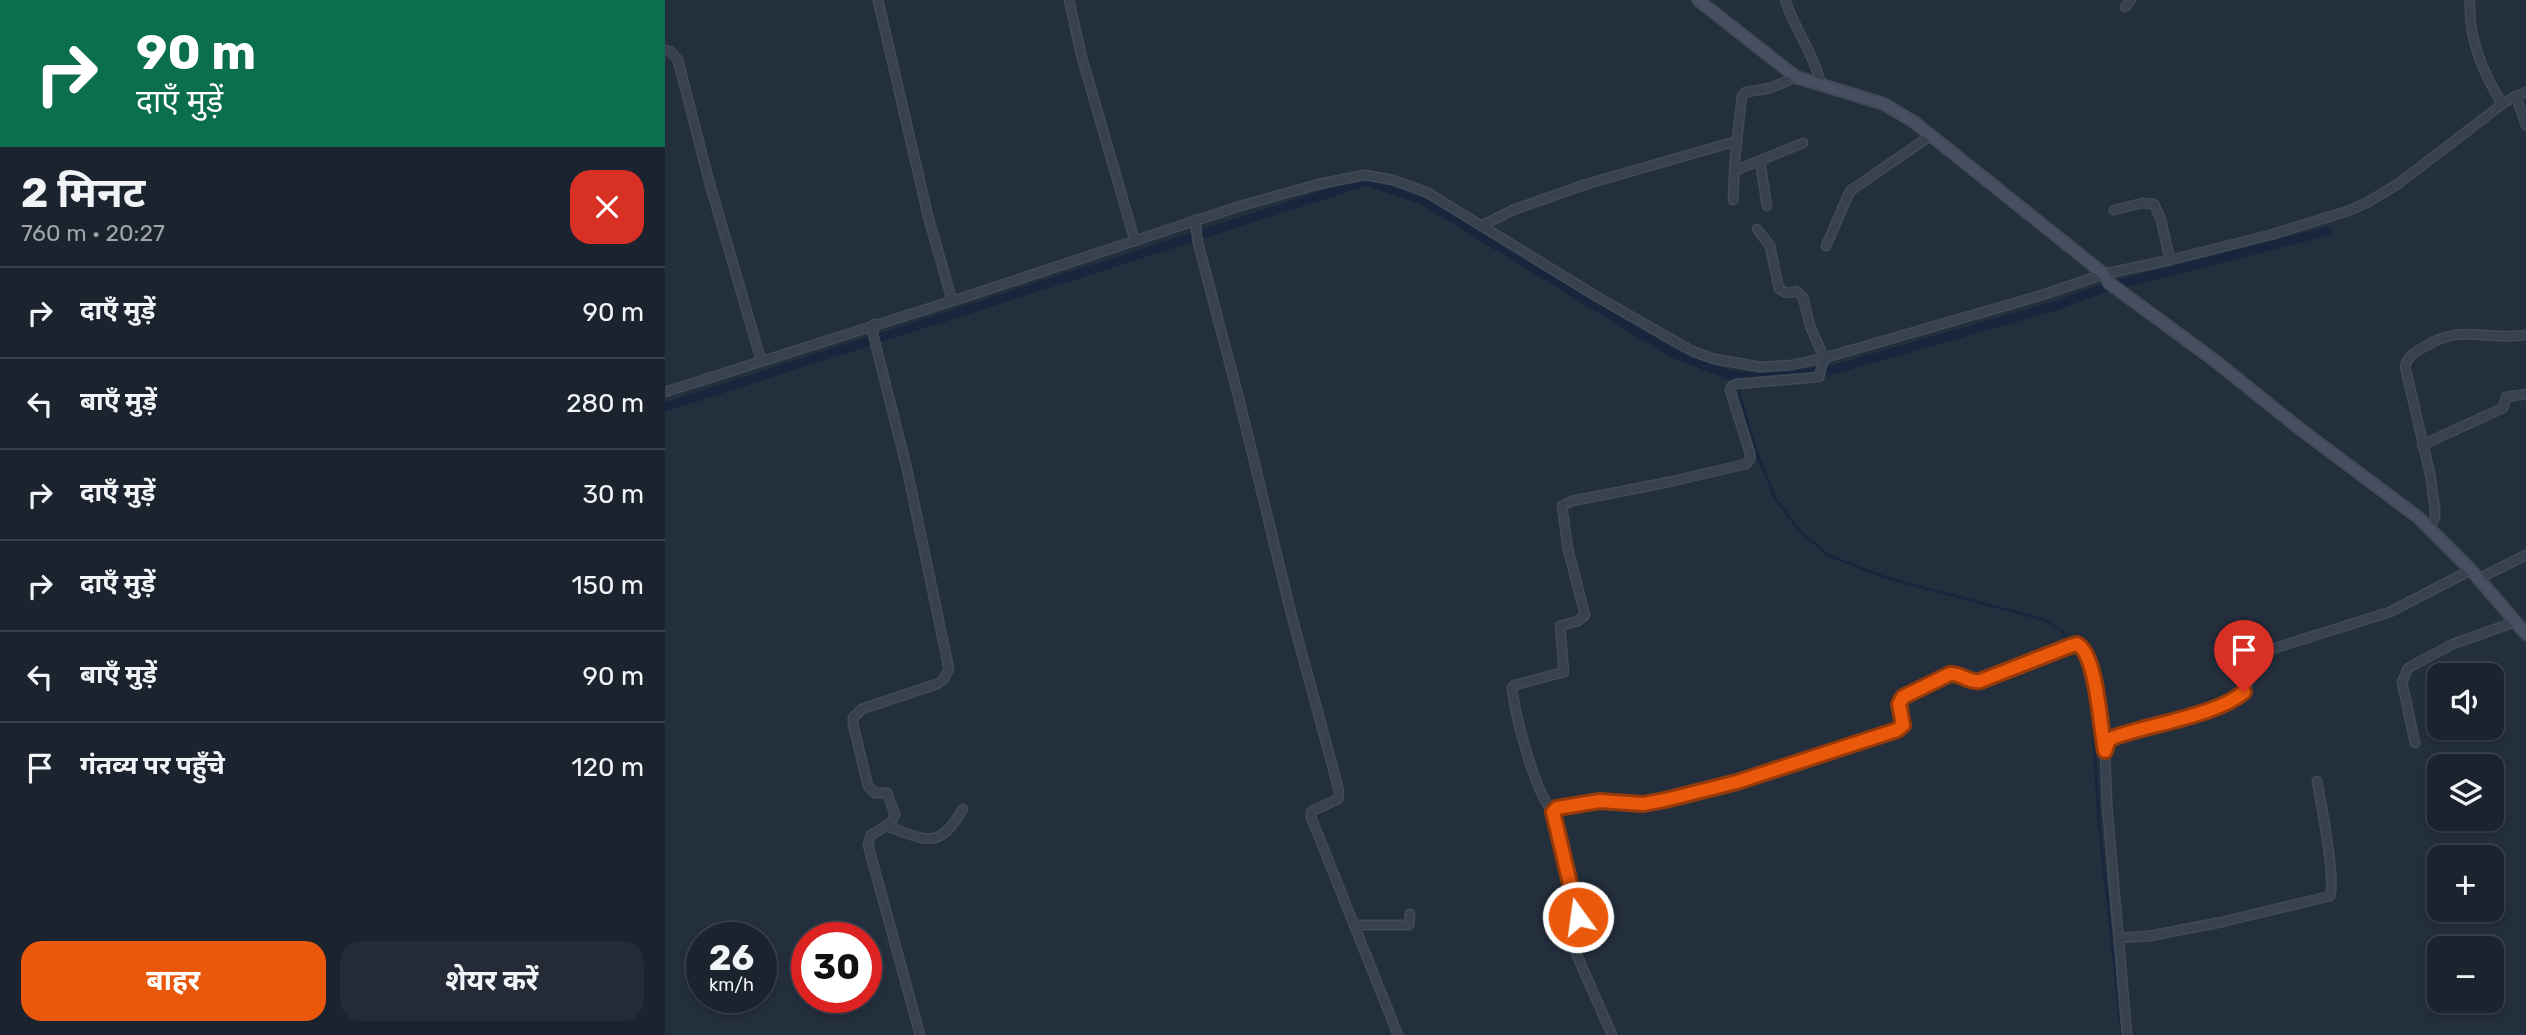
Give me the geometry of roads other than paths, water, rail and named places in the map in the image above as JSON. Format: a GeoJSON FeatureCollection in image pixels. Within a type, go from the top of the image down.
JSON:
{"type":"FeatureCollection","features":[{"type":"Feature","properties":{"kind":"main road"},"geometry":{"type":"LineString","coordinates":[[1698,0],[1796,77],[1884,104],[1914,122],[2110,282],[2300,429],[2405,506],[2475,575],[2526,634]]}},
{"type":"Feature","properties":{"kind":"street"},"geometry":{"type":"LineString","coordinates":[[878,0],[928,216],[951,300]]}},
{"type":"Feature","properties":{"kind":"street"},"geometry":{"type":"LineString","coordinates":[[1069,0],[1082,58],[1135,241]]}},
{"type":"Feature","properties":{"kind":"street"},"geometry":{"type":"LineString","coordinates":[[1785,0],[1795,27],[1815,61],[1821,84]]}},
{"type":"Feature","properties":{"kind":"street"},"geometry":{"type":"LineString","coordinates":[[2470,0],[2476,51],[2483,70],[2522,112],[2526,125]]}},
{"type":"Feature","properties":{"kind":"street"},"geometry":{"type":"LineString","coordinates":[[665,50],[678,60],[709,181],[761,360]]}},
{"type":"Feature","properties":{"kind":"street"},"geometry":{"type":"LineString","coordinates":[[1733,200],[1741,103],[1746,92],[1771,88],[1796,77]]}},
{"type":"Feature","properties":{"kind":"street"},"geometry":{"type":"LineString","coordinates":[[665,391],[761,360],[873,329],[951,300],[1195,220],[1319,184],[1372,175],[1428,193],[1638,321],[1702,355],[1761,367],[1822,362],[2039,296],[2110,282],[2170,260],[2332,217],[2368,202],[2409,176],[2511,100],[2526,92]]}},
{"type":"Feature","properties":{"kind":"street"},"geometry":{"type":"LineString","coordinates":[[1826,246],[1850,191],[1930,136]]}},
{"type":"Feature","properties":{"kind":"street"},"geometry":{"type":"LineString","coordinates":[[1481,226],[1504,214],[1587,184],[1737,141]]}},
{"type":"Feature","properties":{"kind":"street"},"geometry":{"type":"LineString","coordinates":[[1734,171],[1803,143]]}},
{"type":"Feature","properties":{"kind":"street"},"geometry":{"type":"LineString","coordinates":[[1759,161],[1767,206]]}},
{"type":"Feature","properties":{"kind":"street"},"geometry":{"type":"LineString","coordinates":[[2114,210],[2143,203],[2154,204],[2161,220],[2170,260]]}},
{"type":"Feature","properties":{"kind":"street"},"geometry":{"type":"LineString","coordinates":[[1195,220],[1195,231],[1291,613],[1338,783],[1338,799],[1314,810],[1311,817],[1398,1035]]}},
{"type":"Feature","properties":{"kind":"street"},"geometry":{"type":"LineString","coordinates":[[1612,1035],[1571,942],[1571,935],[1578,925],[1578,917],[1553,812],[1545,803],[1520,726],[1513,688],[1515,685],[1564,672],[1560,626],[1578,621],[1585,615],[1568,549],[1562,506],[1572,501],[1669,482],[1749,462],[1750,453],[1730,390],[1736,384],[1819,377],[1822,362],[1803,297],[1795,291],[1787,293],[1779,289],[1770,246],[1757,229]]}},
{"type":"Feature","properties":{"kind":"street"},"geometry":{"type":"LineString","coordinates":[[873,329],[949,669],[943,680],[937,684],[872,705],[853,718],[868,786],[875,793],[887,793],[894,807],[894,819],[871,835],[868,845],[920,1035]]}},
{"type":"Feature","properties":{"kind":"street"},"geometry":{"type":"LineString","coordinates":[[2429,527],[2435,509],[2405,366],[2409,357],[2433,341],[2462,332],[2526,335]]}},
{"type":"Feature","properties":{"kind":"street"},"geometry":{"type":"LineString","coordinates":[[2422,444],[2503,408],[2506,397],[2526,394]]}},
{"type":"Feature","properties":{"kind":"street"},"geometry":{"type":"LineString","coordinates":[[2105,751],[2112,738],[2233,700],[2247,688],[2250,660],[2256,654],[2390,612],[2526,555]]}},
{"type":"Feature","properties":{"kind":"street"},"geometry":{"type":"LineString","coordinates":[[2415,743],[2402,682],[2408,667],[2452,644],[2515,622]]}},
{"type":"Feature","properties":{"kind":"street"},"geometry":{"type":"LineString","coordinates":[[1553,812],[1559,808],[1600,801],[1643,804],[1737,782],[1902,727],[1899,704],[1903,697],[1950,674],[1970,682],[1980,681],[2073,645],[2084,649],[2092,675],[2105,751],[2127,1035]]}},
{"type":"Feature","properties":{"kind":"street"},"geometry":{"type":"LineString","coordinates":[[2119,938],[2149,936],[2210,924],[2330,895],[2330,870],[2318,781]]}},
{"type":"Feature","properties":{"kind":"street"},"geometry":{"type":"LineString","coordinates":[[886,826],[921,838],[937,838],[952,828],[963,809]]}},
{"type":"Feature","properties":{"kind":"street"},"geometry":{"type":"LineString","coordinates":[[1356,925],[1409,925],[1410,914]]}},
{"type":"Feature","properties":{"kind":"waterway"},"geometry":{"type":"LineString","coordinates":[[665,407],[1367,181],[1424,201],[1672,353],[1729,375],[1761,378],[1832,370],[2055,306],[2105,288],[2328,231]]}},
{"type":"Feature","properties":{"kind":"waterway"},"geometry":{"type":"LineString","coordinates":[[1739,376],[1740,396],[1758,456],[1775,498],[1798,529],[1828,555],[1887,578],[2042,619],[2061,630],[2083,662],[2092,711],[2099,823],[2122,1035]]}}]}
